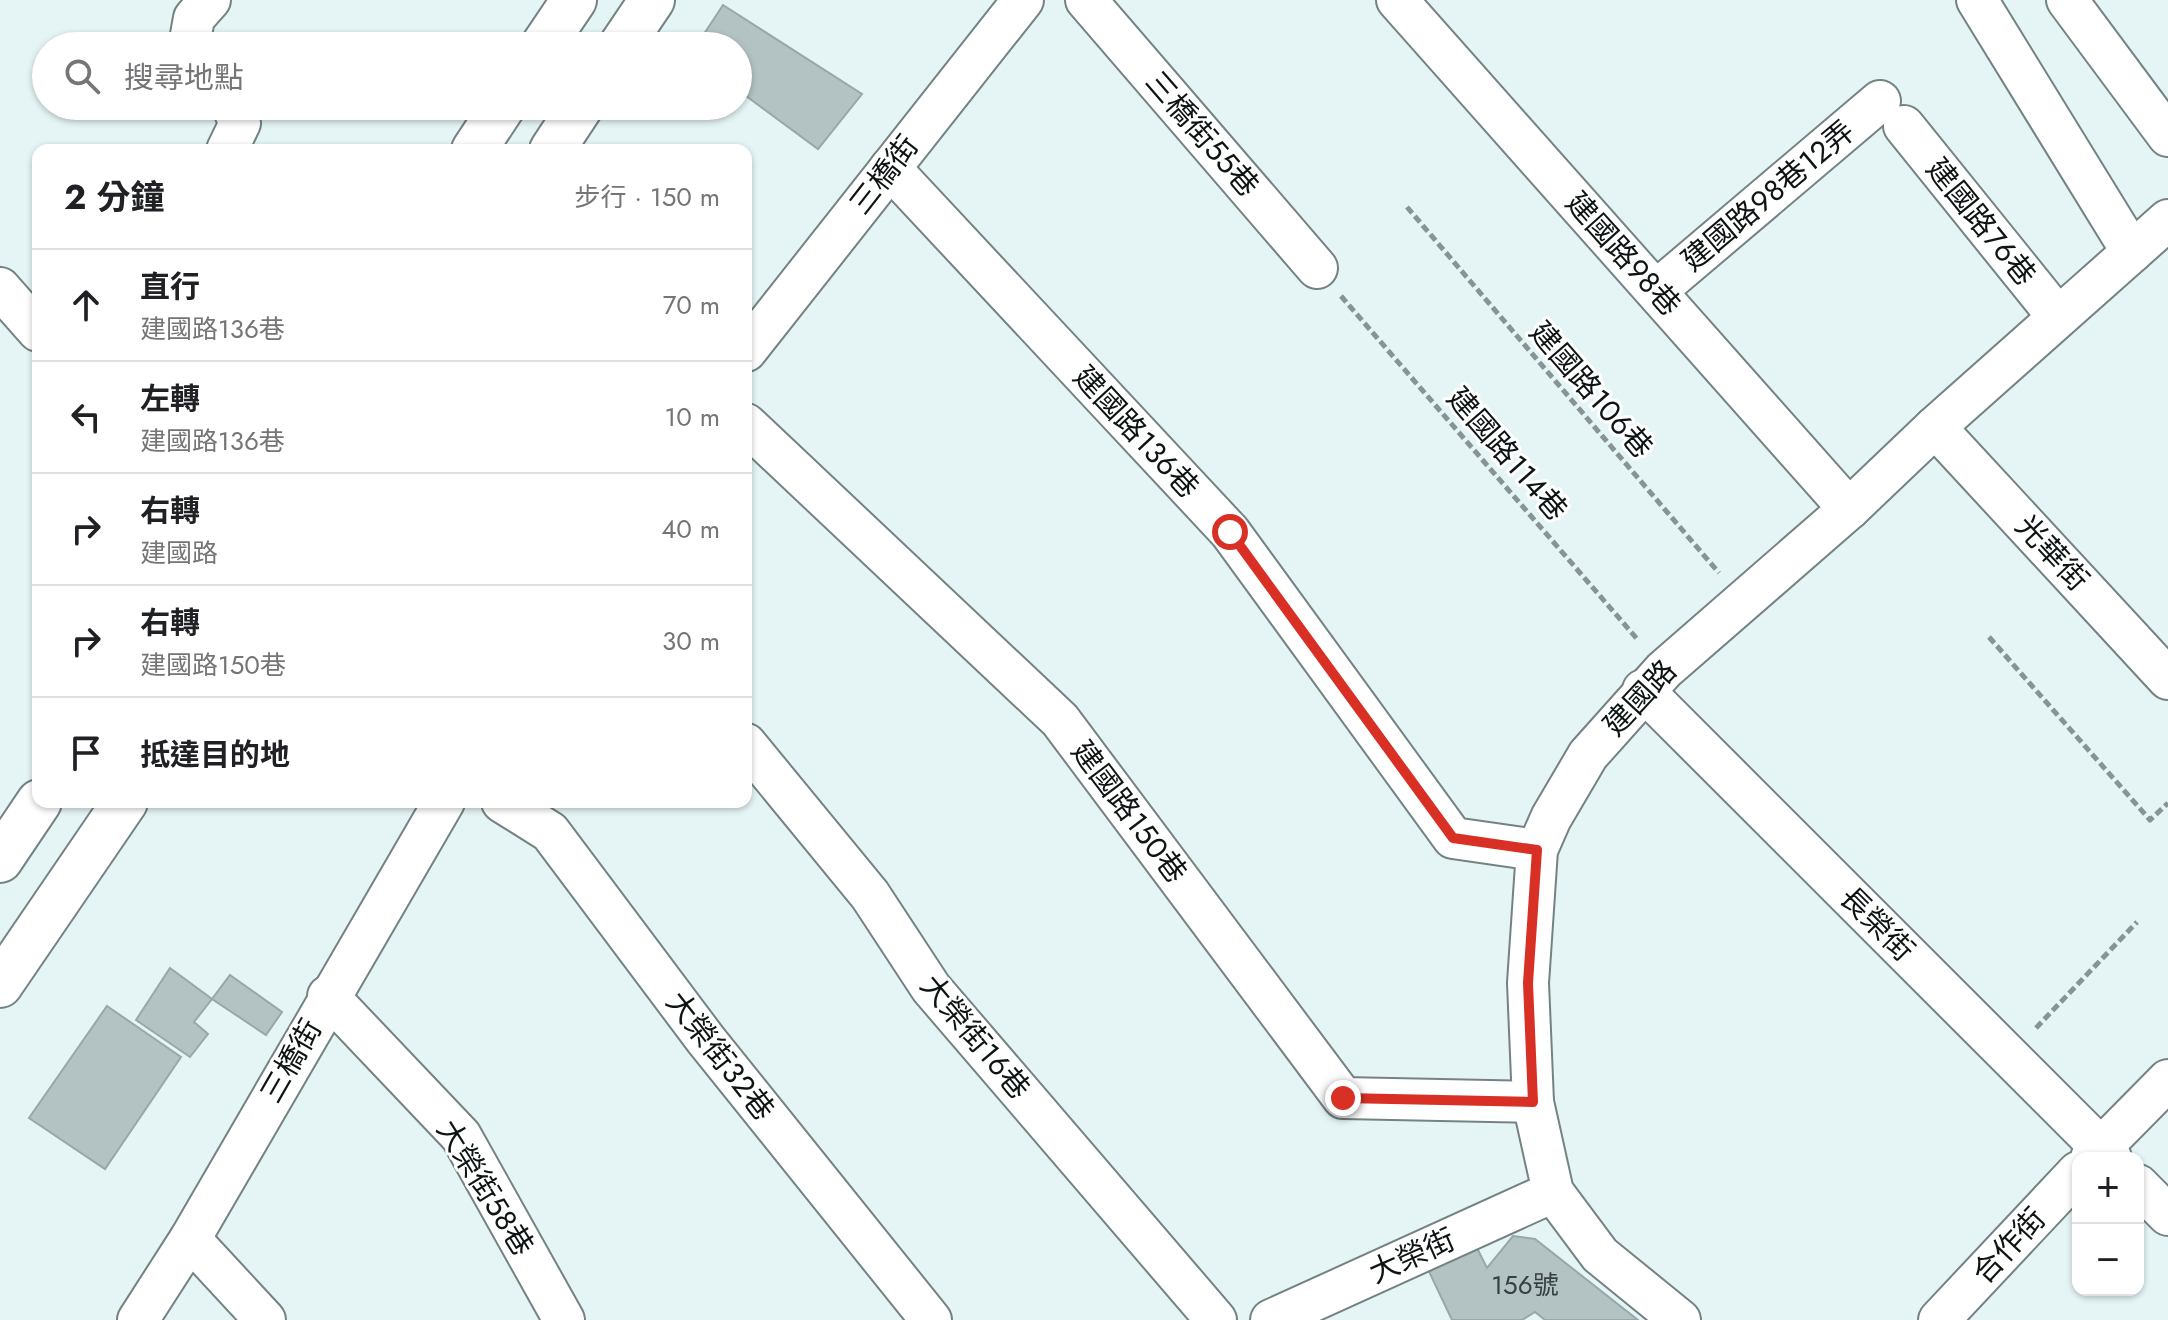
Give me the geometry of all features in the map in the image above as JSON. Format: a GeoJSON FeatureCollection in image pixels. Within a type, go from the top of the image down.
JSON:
{"type":"FeatureCollection","features":[{"type":"Feature","properties":{"kind":"main road"},"geometry":{"type":"LineString","coordinates":[[552,32],[574,0]]}},
{"type":"Feature","properties":{"kind":"main road"},"geometry":{"type":"LineString","coordinates":[[630,32],[652,0]]}},
{"type":"Feature","properties":{"kind":"main road"},"geometry":{"type":"LineString","coordinates":[[478,144],[494,120]]}},
{"type":"Feature","properties":{"kind":"main road"},"geometry":{"type":"LineString","coordinates":[[556,144],[572,120]]}},
{"type":"Feature","properties":{"kind":"main road"},"geometry":{"type":"LineString","coordinates":[[0,985],[121,808]]}},
{"type":"Feature","properties":{"kind":"street"},"geometry":{"type":"LineString","coordinates":[[192,32],[194,18],[210,0]]}},
{"type":"Feature","properties":{"kind":"street","name":"三橋街"},"geometry":{"type":"LineString","coordinates":[[752,343],[1023,0]]}},
{"type":"Feature","properties":{"kind":"street","name":"三橋街55巷"},"geometry":{"type":"LineString","coordinates":[[1086,0],[1317,268]]}},
{"type":"Feature","properties":{"kind":"street","name":"建國路98巷"},"geometry":{"type":"LineString","coordinates":[[1397,0],[1849,509]]}},
{"type":"Feature","properties":{"kind":"street"},"geometry":{"type":"LineString","coordinates":[[1977,0],[2132,252]]}},
{"type":"Feature","properties":{"kind":"street"},"geometry":{"type":"LineString","coordinates":[[2067,0],[2168,136]]}},
{"type":"Feature","properties":{"kind":"street","name":"建國路98巷12弄"},"geometry":{"type":"LineString","coordinates":[[1656,291],[1892,113]]}},
{"type":"Feature","properties":{"kind":"street","name":"建國路76巷"},"geometry":{"type":"LineString","coordinates":[[1892,113],[2058,317]]}},
{"type":"Feature","properties":{"kind":"street"},"geometry":{"type":"LineString","coordinates":[[230,144],[239,120]]}},
{"type":"Feature","properties":{"kind":"street","name":"建國路136巷"},"geometry":{"type":"LineString","coordinates":[[890,168],[1230,532],[1453,838],[1537,850]]}},
{"type":"Feature","properties":{"kind":"street","name":"建國路"},"geometry":{"type":"LineString","coordinates":[[1680,1320],[1600,1255],[1553,1192],[1533,1102],[1528,983],[1537,850],[1588,755],[1654,680],[1849,509],[1935,427],[2168,220]]}},
{"type":"Feature","properties":{"kind":"street"},"geometry":{"type":"LineString","coordinates":[[0,288],[32,324]]}},
{"type":"Feature","properties":{"kind":"street","name":"光華街"},"geometry":{"type":"LineString","coordinates":[[1935,427],[2168,679]]}},
{"type":"Feature","properties":{"kind":"street","name":"建國路150巷"},"geometry":{"type":"LineString","coordinates":[[752,430],[1060,720],[1343,1098],[1533,1102]]}},
{"type":"Feature","properties":{"kind":"street","name":"長榮街"},"geometry":{"type":"LineString","coordinates":[[1654,680],[2009,1056],[2089,1152]]}},
{"type":"Feature","properties":{"kind":"street","name":"大榮街16巷"},"geometry":{"type":"LineString","coordinates":[[752,751],[870,895],[931,988],[1216,1320]]}},
{"type":"Feature","properties":{"kind":"street","name":"三橋街"},"geometry":{"type":"LineString","coordinates":[[138,1320],[190,1239],[328,996],[440,808]]}},
{"type":"Feature","properties":{"kind":"street","name":"大榮街32巷"},"geometry":{"type":"LineString","coordinates":[[512,808],[550,832],[706,1040],[931,1320]]}},
{"type":"Feature","properties":{"kind":"street","name":"大榮街58巷"},"geometry":{"type":"LineString","coordinates":[[328,996],[461,1136],[564,1320]]}},
{"type":"Feature","properties":{"kind":"street","name":"合作街"},"geometry":{"type":"LineString","coordinates":[[2101,1152],[2168,1080]]}},
{"type":"Feature","properties":{"kind":"street","name":"合作街"},"geometry":{"type":"LineString","coordinates":[[1939,1320],[2072,1183]]}},
{"type":"Feature","properties":{"kind":"street"},"geometry":{"type":"LineString","coordinates":[[2144,1191],[2168,1215]]}},
{"type":"Feature","properties":{"kind":"street","name":"大榮街"},"geometry":{"type":"LineString","coordinates":[[1271,1320],[1553,1192]]}},
{"type":"Feature","properties":{"kind":"street"},"geometry":{"type":"LineString","coordinates":[[190,1239],[265,1320]]}},
{"type":"Feature","properties":{"kind":"path","name":"建國路106巷"},"geometry":{"type":"LineString","coordinates":[[1407,207],[1743,601]]}},
{"type":"Feature","properties":{"kind":"path","name":"建國路114巷"},"geometry":{"type":"LineString","coordinates":[[1317,268],[1654,680]]}},
{"type":"Feature","properties":{"kind":"path"},"geometry":{"type":"LineString","coordinates":[[1989,637],[2150,820],[2168,803]]}},
{"type":"Feature","properties":{"kind":"path"},"geometry":{"type":"LineString","coordinates":[[2009,1056],[2137,922]]}},
{"type":"Feature","properties":{"kind":"building"},"geometry":{"type":"Polygon","coordinates":[[[723,5],[862,94],[818,149],[752,100],[752,32],[705,32],[723,5]]]}},
{"type":"Feature","properties":{"kind":"building"},"geometry":{"type":"Polygon","coordinates":[[[170,968],[212,999],[194,1022],[208,1034],[190,1057],[136,1020],[170,968]]]}},
{"type":"Feature","properties":{"kind":"building"},"geometry":{"type":"Polygon","coordinates":[[[230,975],[282,1012],[266,1035],[212,999],[230,975]]]}},
{"type":"Feature","properties":{"kind":"building"},"geometry":{"type":"Polygon","coordinates":[[[107,1006],[181,1057],[105,1169],[29,1118],[107,1006]]]}},
{"type":"Feature","properties":{"kind":"building"},"geometry":{"type":"Polygon","coordinates":[[[1513,1236],[1535,1239],[1638,1320],[1545,1320],[1535,1312],[1522,1320],[1452,1320],[1424,1261],[1475,1244],[1487,1268],[1513,1236]]]}},
{"type":"Feature","properties":{"kind":"route"},"geometry":{"type":"LineString","coordinates":[[1230,532],[1453,838],[1537,850],[1528,983],[1533,1102],[1343,1098]]}}]}
